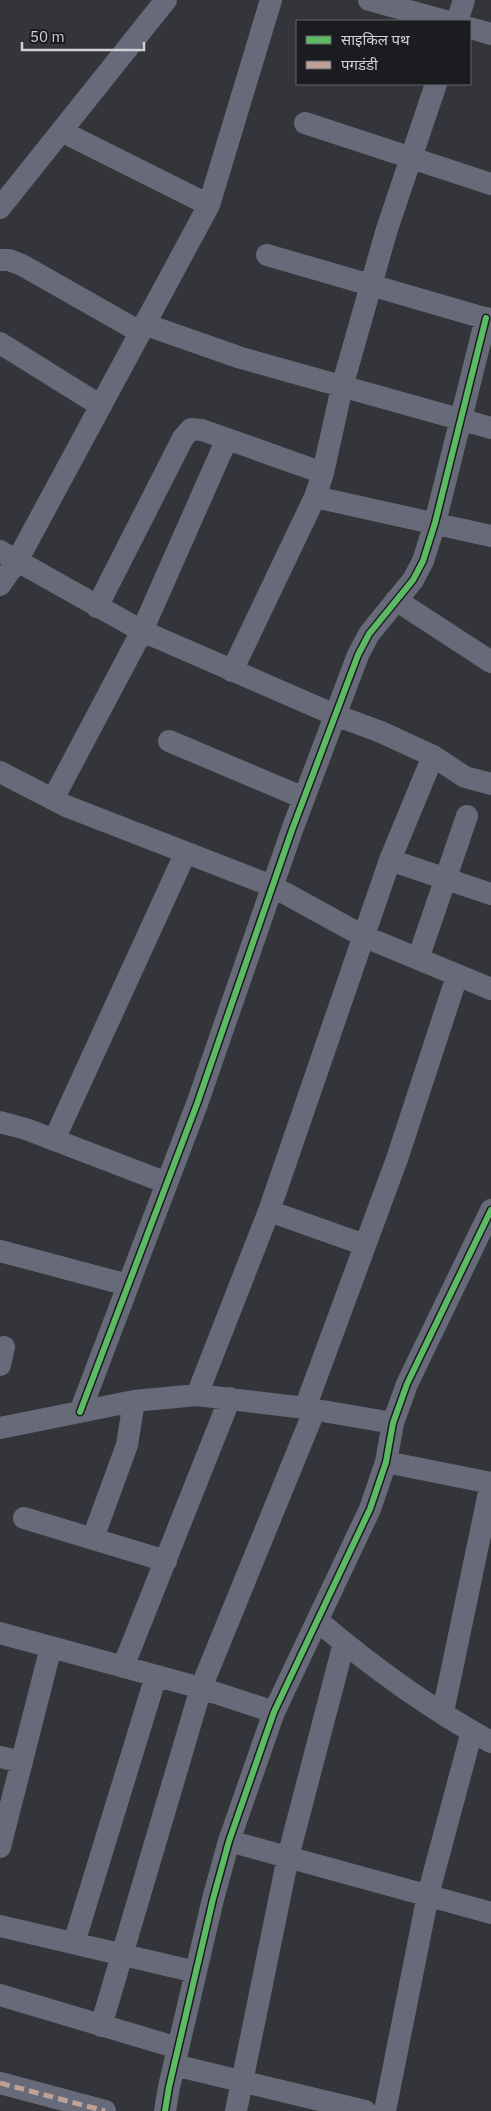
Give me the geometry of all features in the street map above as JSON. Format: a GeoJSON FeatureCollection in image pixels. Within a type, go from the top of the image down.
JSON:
{"type":"FeatureCollection","features":[{"type":"Feature","properties":{"kind":"street"},"geometry":{"type":"LineString","coordinates":[[0,208],[63,132],[166,0]]}},
{"type":"Feature","properties":{"kind":"street"},"geometry":{"type":"LineString","coordinates":[[0,585],[8,556],[101,406],[209,205],[271,0]]}},
{"type":"Feature","properties":{"kind":"street"},"geometry":{"type":"LineString","coordinates":[[369,0],[442,20]]}},
{"type":"Feature","properties":{"kind":"street"},"geometry":{"type":"LineString","coordinates":[[458,20],[464,0]]}},
{"type":"Feature","properties":{"kind":"street"},"geometry":{"type":"LineString","coordinates":[[471,28],[491,34]]}},
{"type":"Feature","properties":{"kind":"street"},"geometry":{"type":"LineString","coordinates":[[232,671],[315,497],[323,472],[342,387],[373,285],[387,229],[436,85]]}},
{"type":"Feature","properties":{"kind":"street"},"geometry":{"type":"LineString","coordinates":[[305,123],[491,184]]}},
{"type":"Feature","properties":{"kind":"street"},"geometry":{"type":"LineString","coordinates":[[63,132],[209,205]]}},
{"type":"Feature","properties":{"kind":"street"},"geometry":{"type":"LineString","coordinates":[[80,1412],[197,1104],[272,886],[335,715],[364,643],[420,570],[435,523],[460,420],[488,319],[267,255]]}},
{"type":"Feature","properties":{"kind":"street"},"geometry":{"type":"LineString","coordinates":[[0,260],[9,260],[22,265],[142,328],[342,387],[491,428]]}},
{"type":"Feature","properties":{"kind":"street"},"geometry":{"type":"LineString","coordinates":[[0,343],[101,406]]}},
{"type":"Feature","properties":{"kind":"street"},"geometry":{"type":"LineString","coordinates":[[97,607],[186,432],[195,429],[226,441],[323,472]]}},
{"type":"Feature","properties":{"kind":"street"},"geometry":{"type":"LineString","coordinates":[[53,799],[142,631],[226,441]]}},
{"type":"Feature","properties":{"kind":"street"},"geometry":{"type":"LineString","coordinates":[[315,497],[491,536]]}},
{"type":"Feature","properties":{"kind":"street"},"geometry":{"type":"LineString","coordinates":[[8,556],[142,631],[335,715],[381,732],[433,756],[465,777],[491,784]]}},
{"type":"Feature","properties":{"kind":"street"},"geometry":{"type":"LineString","coordinates":[[396,600],[491,662]]}},
{"type":"Feature","properties":{"kind":"street"},"geometry":{"type":"LineString","coordinates":[[170,741],[304,798]]}},
{"type":"Feature","properties":{"kind":"street"},"geometry":{"type":"LineString","coordinates":[[197,1395],[269,1211],[390,860],[433,756]]}},
{"type":"Feature","properties":{"kind":"street"},"geometry":{"type":"LineString","coordinates":[[0,772],[53,799],[185,854],[272,886],[363,936],[491,989]]}},
{"type":"Feature","properties":{"kind":"street"},"geometry":{"type":"LineString","coordinates":[[418,959],[467,816]]}},
{"type":"Feature","properties":{"kind":"street"},"geometry":{"type":"LineString","coordinates":[[54,1140],[185,854]]}},
{"type":"Feature","properties":{"kind":"street"},"geometry":{"type":"LineString","coordinates":[[390,860],[491,894]]}},
{"type":"Feature","properties":{"kind":"street"},"geometry":{"type":"LineString","coordinates":[[101,2026],[201,1688],[310,1409],[365,1245],[398,1159],[457,976]]}},
{"type":"Feature","properties":{"kind":"street"},"geometry":{"type":"LineString","coordinates":[[0,1122],[54,1140],[167,1183]]}},
{"type":"Feature","properties":{"kind":"street"},"geometry":{"type":"LineString","coordinates":[[269,1211],[365,1245]]}},
{"type":"Feature","properties":{"kind":"street"},"geometry":{"type":"LineString","coordinates":[[165,2111],[176,2056],[229,1842],[274,1712],[370,1509],[386,1462],[393,1423],[416,1363],[489,1218]]}},
{"type":"Feature","properties":{"kind":"street"},"geometry":{"type":"LineString","coordinates":[[0,1251],[128,1285]]}},
{"type":"Feature","properties":{"kind":"street"},"geometry":{"type":"LineString","coordinates":[[0,1428],[134,1401],[197,1395],[310,1409],[393,1423]]}},
{"type":"Feature","properties":{"kind":"street"},"geometry":{"type":"LineString","coordinates":[[123,1668],[230,1398]]}},
{"type":"Feature","properties":{"kind":"street"},"geometry":{"type":"LineString","coordinates":[[93,1538],[125,1451],[134,1401]]}},
{"type":"Feature","properties":{"kind":"street"},"geometry":{"type":"LineString","coordinates":[[386,1462],[491,1483],[443,1712]]}},
{"type":"Feature","properties":{"kind":"street"},"geometry":{"type":"LineString","coordinates":[[24,1518],[166,1561]]}},
{"type":"Feature","properties":{"kind":"street"},"geometry":{"type":"LineString","coordinates":[[318,1621],[344,1643],[481,1736],[428,1895],[385,2111]]}},
{"type":"Feature","properties":{"kind":"street"},"geometry":{"type":"LineString","coordinates":[[0,1633],[201,1688],[274,1712]]}},
{"type":"Feature","properties":{"kind":"street"},"geometry":{"type":"LineString","coordinates":[[236,2111],[288,1857],[344,1643]]}},
{"type":"Feature","properties":{"kind":"street"},"geometry":{"type":"LineString","coordinates":[[0,1844],[51,1647]]}},
{"type":"Feature","properties":{"kind":"street"},"geometry":{"type":"LineString","coordinates":[[74,1943],[156,1676]]}},
{"type":"Feature","properties":{"kind":"street"},"geometry":{"type":"LineString","coordinates":[[0,1756],[22,1762]]}},
{"type":"Feature","properties":{"kind":"street"},"geometry":{"type":"LineString","coordinates":[[229,1842],[491,1913]]}},
{"type":"Feature","properties":{"kind":"street"},"geometry":{"type":"LineString","coordinates":[[0,1926],[122,1953],[196,1972]]}},
{"type":"Feature","properties":{"kind":"street"},"geometry":{"type":"LineString","coordinates":[[0,1995],[101,2026],[243,2081],[365,2111]]}},
{"type":"Feature","properties":{"kind":"street"},"geometry":{"type":"LineString","coordinates":[[0,2083],[105,2111]]}},
{"type":"Feature","properties":{"kind":"marked path"},"geometry":{"type":"LineString","coordinates":[[0,2083],[105,2111]]}},
{"type":"Feature","properties":{"kind":"cycle path"},"geometry":{"type":"LineString","coordinates":[[80,1412],[197,1104],[292,830],[358,655],[369,634],[413,580],[423,561],[435,523],[486,318]]}},
{"type":"Feature","properties":{"kind":"cycle path"},"geometry":{"type":"LineString","coordinates":[[165,2111],[213,1899],[229,1841],[274,1712],[370,1509],[386,1462],[393,1423],[407,1384],[491,1210]]}}]}
